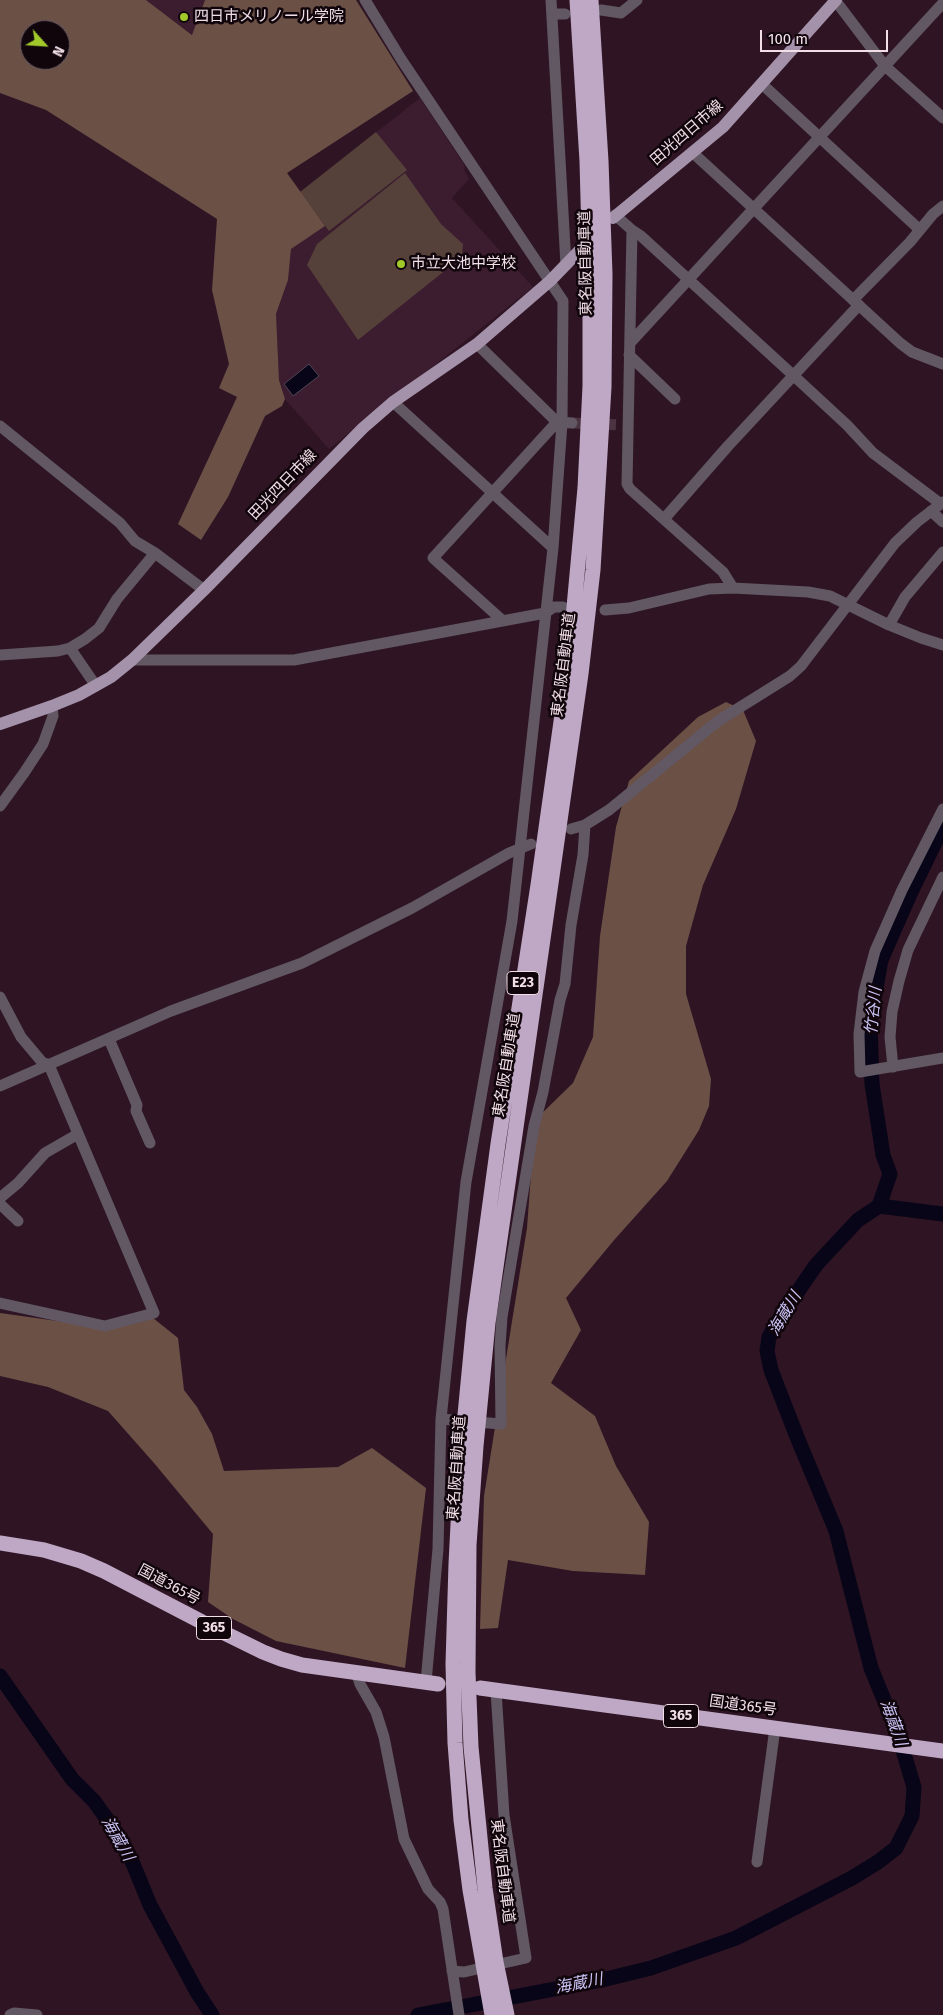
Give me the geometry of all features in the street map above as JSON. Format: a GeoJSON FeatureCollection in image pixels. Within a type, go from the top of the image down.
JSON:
{"type":"FeatureCollection","features":[{"type":"Feature","properties":{"kind":"highway","name":"東名阪自動車道"},"geometry":{"type":"LineString","coordinates":[[507,2015],[489,1963],[461,1820],[455,1743],[453,1664],[456,1564],[462,1446],[474,1321],[498,1144],[538,885],[568,672],[585,488],[590,386],[590,274],[587,161],[577,0]]}},
{"type":"Feature","properties":{"kind":"highway","name":"東名阪自動車道"},"geometry":{"type":"LineString","coordinates":[[492,2015],[471,1746],[468,1672],[469,1545],[476,1446],[489,1313],[576,712],[593,570],[604,387],[605,274],[596,5]]}},
{"type":"Feature","properties":{"kind":"highway","name":"国道365号"},"geometry":{"type":"LineString","coordinates":[[0,1543],[44,1550],[97,1568],[281,1660],[302,1665],[432,1683]]}},
{"type":"Feature","properties":{"kind":"highway","name":"国道365号"},"geometry":{"type":"LineString","coordinates":[[480,1688],[940,1750]]}},
{"type":"Feature","properties":{"kind":"main road","name":"田光四日市線"},"geometry":{"type":"LineString","coordinates":[[614,216],[723,127],[836,0]]}},
{"type":"Feature","properties":{"kind":"main road","name":"田光四日市線"},"geometry":{"type":"LineString","coordinates":[[0,724],[52,706],[96,686],[132,660],[204,590],[335,454],[363,428],[393,402],[477,344],[550,281],[581,249]]}},
{"type":"Feature","properties":{"kind":"street"},"geometry":{"type":"LineString","coordinates":[[365,0],[401,59],[563,301],[563,422],[526,846],[466,1182],[443,1420],[432,1683]]}},
{"type":"Feature","properties":{"kind":"street"},"geometry":{"type":"LineString","coordinates":[[551,0],[566,264]]}},
{"type":"Feature","properties":{"kind":"street"},"geometry":{"type":"LineString","coordinates":[[596,5],[621,13],[637,0]]}},
{"type":"Feature","properties":{"kind":"street"},"geometry":{"type":"LineString","coordinates":[[836,0],[885,66],[943,118]]}},
{"type":"Feature","properties":{"kind":"street"},"geometry":{"type":"LineString","coordinates":[[630,349],[689,280],[943,3]]}},
{"type":"Feature","properties":{"kind":"street"},"geometry":{"type":"LineString","coordinates":[[552,14],[565,14]]}},
{"type":"Feature","properties":{"kind":"street"},"geometry":{"type":"LineString","coordinates":[[762,84],[920,230]]}},
{"type":"Feature","properties":{"kind":"street"},"geometry":{"type":"LineString","coordinates":[[692,152],[912,352],[943,364]]}},
{"type":"Feature","properties":{"kind":"street"},"geometry":{"type":"LineString","coordinates":[[664,519],[728,446],[794,376],[933,214],[943,206]]}},
{"type":"Feature","properties":{"kind":"street"},"geometry":{"type":"LineString","coordinates":[[614,216],[641,236],[794,376],[847,425],[873,453],[938,506],[943,522]]}},
{"type":"Feature","properties":{"kind":"street"},"geometry":{"type":"LineString","coordinates":[[632,230],[630,349],[625,425],[627,484],[630,489],[723,572],[733,588]]}},
{"type":"Feature","properties":{"kind":"street"},"geometry":{"type":"LineString","coordinates":[[477,344],[563,422]]}},
{"type":"Feature","properties":{"kind":"street"},"geometry":{"type":"LineString","coordinates":[[630,349],[675,399]]}},
{"type":"Feature","properties":{"kind":"street"},"geometry":{"type":"LineString","coordinates":[[393,402],[553,548]]}},
{"type":"Feature","properties":{"kind":"street"},"geometry":{"type":"LineString","coordinates":[[502,620],[433,558],[493,493],[563,422]]}},
{"type":"Feature","properties":{"kind":"street"},"geometry":{"type":"LineString","coordinates":[[0,426],[120,523],[135,541],[155,553],[204,590]]}},
{"type":"Feature","properties":{"kind":"street"},"geometry":{"type":"LineString","coordinates":[[571,829],[585,825],[623,800],[718,721],[790,676],[818,647],[847,604],[895,543],[938,506]]}},
{"type":"Feature","properties":{"kind":"street"},"geometry":{"type":"LineString","coordinates":[[889,625],[905,597],[943,552]]}},
{"type":"Feature","properties":{"kind":"street"},"geometry":{"type":"LineString","coordinates":[[0,655],[58,651],[70,648],[86,639],[99,628],[118,599],[155,553]]}},
{"type":"Feature","properties":{"kind":"street"},"geometry":{"type":"LineString","coordinates":[[605,610],[629,608],[709,589],[733,588],[808,592],[830,596],[889,625],[943,645]]}},
{"type":"Feature","properties":{"kind":"street"},"geometry":{"type":"LineString","coordinates":[[132,660],[294,660],[545,613],[554,607],[562,607]]}},
{"type":"Feature","properties":{"kind":"street"},"geometry":{"type":"LineString","coordinates":[[70,648],[96,686]]}},
{"type":"Feature","properties":{"kind":"street"},"geometry":{"type":"LineString","coordinates":[[0,806],[42,744],[53,716],[52,706]]}},
{"type":"Feature","properties":{"kind":"street"},"geometry":{"type":"LineString","coordinates":[[943,809],[892,910],[871,965],[864,992],[859,1034],[860,1072],[943,1058]]}},
{"type":"Feature","properties":{"kind":"street"},"geometry":{"type":"LineString","coordinates":[[443,1420],[501,1424],[500,1346],[502,1317],[534,1126],[543,1092],[560,1000],[565,984],[571,925],[583,855],[585,825]]}},
{"type":"Feature","properties":{"kind":"street"},"geometry":{"type":"LineString","coordinates":[[0,1086],[171,1011],[302,963],[412,908],[478,869],[526,846]]}},
{"type":"Feature","properties":{"kind":"street"},"geometry":{"type":"LineString","coordinates":[[891,1067],[890,1038],[892,1012],[899,980],[908,950],[943,877]]}},
{"type":"Feature","properties":{"kind":"street"},"geometry":{"type":"LineString","coordinates":[[0,997],[21,1037],[42,1062],[49,1065],[154,1313],[105,1326],[0,1303]]}},
{"type":"Feature","properties":{"kind":"street"},"geometry":{"type":"LineString","coordinates":[[109,1039],[137,1105],[136,1111],[150,1143]]}},
{"type":"Feature","properties":{"kind":"street"},"geometry":{"type":"LineString","coordinates":[[0,1198],[18,1183],[45,1153],[78,1134]]}},
{"type":"Feature","properties":{"kind":"street"},"geometry":{"type":"LineString","coordinates":[[0,1204],[18,1221]]}},
{"type":"Feature","properties":{"kind":"street"},"geometry":{"type":"LineString","coordinates":[[356,1672],[360,1684],[376,1712],[384,1736],[404,1839],[428,1889],[440,1902],[443,1909],[459,2015]]}},
{"type":"Feature","properties":{"kind":"street"},"geometry":{"type":"LineString","coordinates":[[452,1971],[464,1972],[526,1958],[504,1815],[496,1691]]}},
{"type":"Feature","properties":{"kind":"street"},"geometry":{"type":"LineString","coordinates":[[757,1862],[775,1728]]}},
{"type":"Feature","properties":{"kind":"street"},"geometry":{"type":"LineString","coordinates":[[10,2015],[14,2013],[37,2015]]}},
{"type":"Feature","properties":{"kind":"shaded area"},"geometry":{"type":"Polygon","coordinates":[[[0,0],[146,0],[192,35],[205,0],[356,0],[413,91],[287,173],[325,226],[291,249],[288,280],[276,314],[279,380],[285,399],[282,406],[265,416],[228,497],[201,540],[178,524],[237,397],[219,388],[229,364],[212,290],[217,219],[46,110],[0,93],[0,0]]]}},
{"type":"Feature","properties":{"kind":"shaded area","name":"四日市メリノール学院"},"geometry":{"type":"Polygon","coordinates":[[[146,0],[205,0],[193,35],[146,0]]]}},
{"type":"Feature","properties":{"kind":"shaded area","name":"市立大池中学校"},"geometry":{"type":"Polygon","coordinates":[[[420,98],[465,166],[464,170],[469,179],[452,198],[533,287],[329,449],[285,399],[279,380],[276,315],[288,280],[291,249],[324,226],[300,192],[420,98]]]}},
{"type":"Feature","properties":{"kind":"shaded area"},"geometry":{"type":"Polygon","coordinates":[[[376,132],[407,170],[329,231],[300,192],[376,132]]]}},
{"type":"Feature","properties":{"kind":"shaded area"},"geometry":{"type":"Polygon","coordinates":[[[405,173],[441,224],[463,244],[462,257],[358,340],[307,265],[317,244],[405,173]]]}},
{"type":"Feature","properties":{"kind":"shaded area"},"geometry":{"type":"Polygon","coordinates":[[[309,364],[319,376],[293,396],[284,384],[309,364]]]}},
{"type":"Feature","properties":{"kind":"shaded area"},"geometry":{"type":"Polygon","coordinates":[[[726,702],[743,710],[756,741],[736,809],[703,885],[686,946],[686,994],[711,1079],[709,1106],[699,1130],[667,1181],[566,1298],[581,1330],[551,1383],[595,1416],[616,1466],[649,1522],[645,1575],[573,1571],[508,1560],[498,1628],[480,1629],[484,1496],[527,1228],[535,1120],[573,1083],[593,1037],[600,936],[616,827],[629,781],[698,717],[726,702]]]}},
{"type":"Feature","properties":{"kind":"shaded area"},"geometry":{"type":"Polygon","coordinates":[[[0,1313],[93,1326],[148,1314],[178,1338],[184,1390],[197,1407],[212,1434],[224,1471],[338,1467],[372,1448],[426,1488],[405,1668],[276,1641],[233,1619],[208,1602],[213,1534],[108,1411],[48,1387],[0,1376],[0,1313]]]}},
{"type":"Feature","properties":{"kind":"waterway","name":"竹谷川"},"geometry":{"type":"LineString","coordinates":[[879,1206],[890,1174],[883,1155],[872,1084],[870,1022],[881,960],[943,826]]}},
{"type":"Feature","properties":{"kind":"waterway","name":"海蔵川"},"geometry":{"type":"LineString","coordinates":[[418,2015],[602,1980],[651,1968],[736,1938],[852,1878],[896,1848],[912,1816],[914,1787],[898,1734],[871,1668],[836,1531],[771,1370],[767,1351],[769,1337],[816,1265],[858,1220],[879,1206],[943,1214]]}},
{"type":"Feature","properties":{"kind":"waterway","name":"海蔵川"},"geometry":{"type":"LineString","coordinates":[[0,1676],[72,1779],[94,1801],[119,1836],[131,1859],[150,1905],[197,1992],[212,2015]]}},
{"type":"Feature","properties":{"kind":"tunnel"},"geometry":{"type":"LineString","coordinates":[[572,423],[621,425]]}},
{"type":"Feature","properties":{"kind":"place","name":"四日市メリノール学院"},"geometry":{"type":"Point","coordinates":[184,17]}},
{"type":"Feature","properties":{"kind":"place","name":"市立大池中学校"},"geometry":{"type":"Point","coordinates":[401,264]}}]}
